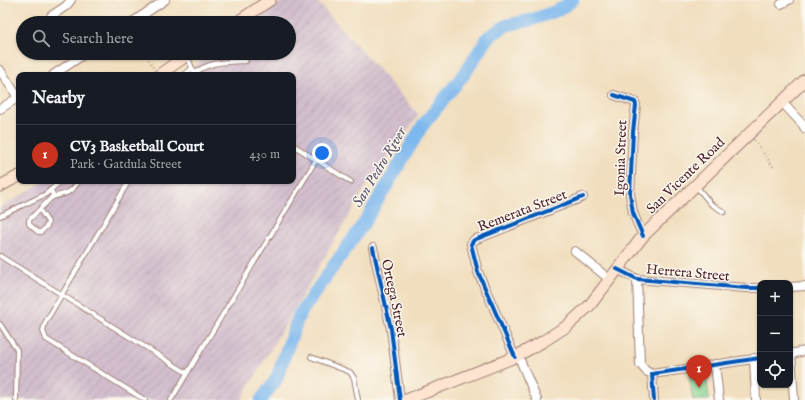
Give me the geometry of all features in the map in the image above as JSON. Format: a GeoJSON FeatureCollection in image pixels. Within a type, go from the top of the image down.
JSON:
{"type":"FeatureCollection","features":[{"type":"Feature","properties":{"kind":"main road"},"geometry":{"type":"LineString","coordinates":[[246,16],[270,0]]}},
{"type":"Feature","properties":{"kind":"main road"},"geometry":{"type":"LineString","coordinates":[[157,72],[178,60]]}},
{"type":"Feature","properties":{"kind":"main road","name":"San Vicente Road"},"geometry":{"type":"LineString","coordinates":[[406,400],[516,356],[567,326],[590,305],[643,236],[805,80]]}},
{"type":"Feature","properties":{"kind":"main road"},"geometry":{"type":"LineString","coordinates":[[0,186],[16,178]]}},
{"type":"Feature","properties":{"kind":"street"},"geometry":{"type":"LineString","coordinates":[[51,16],[72,0]]}},
{"type":"Feature","properties":{"kind":"street"},"geometry":{"type":"LineString","coordinates":[[141,16],[165,0]]}},
{"type":"Feature","properties":{"kind":"street"},"geometry":{"type":"LineString","coordinates":[[58,72],[76,60]]}},
{"type":"Feature","properties":{"kind":"street"},"geometry":{"type":"LineString","coordinates":[[0,70],[16,94]]}},
{"type":"Feature","properties":{"kind":"street","name":"Igonia Street"},"geometry":{"type":"LineString","coordinates":[[614,95],[632,100],[636,105],[630,194],[633,213],[643,236]]}},
{"type":"Feature","properties":{"kind":"street"},"geometry":{"type":"LineString","coordinates":[[0,109],[16,100]]}},
{"type":"Feature","properties":{"kind":"street"},"geometry":{"type":"LineString","coordinates":[[782,102],[805,129]]}},
{"type":"Feature","properties":{"kind":"street","name":"Remerata Street"},"geometry":{"type":"LineString","coordinates":[[516,356],[478,272],[471,244],[474,240],[583,197]]}},
{"type":"Feature","properties":{"kind":"street","name":"Ortega Street"},"geometry":{"type":"LineString","coordinates":[[373,248],[391,329],[400,400]]}},
{"type":"Feature","properties":{"kind":"street"},"geometry":{"type":"LineString","coordinates":[[575,251],[609,279]]}},
{"type":"Feature","properties":{"kind":"street","name":"Herrera Street"},"geometry":{"type":"LineString","coordinates":[[617,269],[637,279],[757,288]]}},
{"type":"Feature","properties":{"kind":"street"},"geometry":{"type":"LineString","coordinates":[[637,279],[640,364],[646,371],[652,374],[757,358],[756,400]]}},
{"type":"Feature","properties":{"kind":"street"},"geometry":{"type":"LineString","coordinates":[[793,287],[805,286]]}},
{"type":"Feature","properties":{"kind":"street"},"geometry":{"type":"LineString","coordinates":[[793,353],[805,351]]}},
{"type":"Feature","properties":{"kind":"street"},"geometry":{"type":"LineString","coordinates":[[516,356],[537,400]]}},
{"type":"Feature","properties":{"kind":"street"},"geometry":{"type":"LineString","coordinates":[[715,364],[719,400]]}},
{"type":"Feature","properties":{"kind":"street"},"geometry":{"type":"LineString","coordinates":[[652,374],[654,400]]}},
{"type":"Feature","properties":{"kind":"street"},"geometry":{"type":"LineString","coordinates":[[793,388],[794,400]]}},
{"type":"Feature","properties":{"kind":"lane"},"geometry":{"type":"LineString","coordinates":[[189,60],[192,72]]}},
{"type":"Feature","properties":{"kind":"lane"},"geometry":{"type":"LineString","coordinates":[[198,72],[209,65],[216,63],[246,61]]}},
{"type":"Feature","properties":{"kind":"lane"},"geometry":{"type":"LineString","coordinates":[[188,72],[191,69]]}},
{"type":"Feature","properties":{"kind":"lane"},"geometry":{"type":"LineString","coordinates":[[296,147],[351,182]]}},
{"type":"Feature","properties":{"kind":"lane"},"geometry":{"type":"LineString","coordinates":[[171,400],[316,160]]}},
{"type":"Feature","properties":{"kind":"lane"},"geometry":{"type":"LineString","coordinates":[[0,216],[46,194],[57,184]]}},
{"type":"Feature","properties":{"kind":"lane"},"geometry":{"type":"LineString","coordinates":[[40,210],[48,222],[47,226],[41,232],[38,232],[29,224],[29,220],[52,198],[65,195],[72,191],[77,184]]}},
{"type":"Feature","properties":{"kind":"lane"},"geometry":{"type":"LineString","coordinates":[[127,184],[61,294],[43,328],[46,339],[145,400]]}},
{"type":"Feature","properties":{"kind":"lane"},"geometry":{"type":"LineString","coordinates":[[696,186],[711,204],[724,212]]}},
{"type":"Feature","properties":{"kind":"lane"},"geometry":{"type":"LineString","coordinates":[[50,190],[53,194],[52,198]]}},
{"type":"Feature","properties":{"kind":"lane"},"geometry":{"type":"LineString","coordinates":[[0,256],[187,373]]}},
{"type":"Feature","properties":{"kind":"lane"},"geometry":{"type":"LineString","coordinates":[[0,324],[17,350],[16,400]]}},
{"type":"Feature","properties":{"kind":"lane"},"geometry":{"type":"LineString","coordinates":[[311,357],[350,372],[354,378],[358,400]]}},
{"type":"Feature","properties":{"kind":"path"},"geometry":{"type":"LineString","coordinates":[[149,60],[157,72]]}},
{"type":"Feature","properties":{"kind":"path"},"geometry":{"type":"LineString","coordinates":[[749,134],[774,168]]}},
{"type":"Feature","properties":{"kind":"shaded area"},"geometry":{"type":"Polygon","coordinates":[[[283,0],[316,0],[419,115],[365,188],[241,400],[0,400],[0,208],[39,184],[296,184],[296,72],[187,72],[203,60],[296,60],[296,16],[261,16],[283,0]]]}},
{"type":"Feature","properties":{"kind":"green space"},"geometry":{"type":"Polygon","coordinates":[[[706,373],[709,400],[693,400],[689,375],[706,373]]]}},
{"type":"Feature","properties":{"kind":"waterway","name":"San Pedro River"},"geometry":{"type":"LineString","coordinates":[[261,400],[276,380],[299,315],[364,223],[423,125],[465,73],[488,37],[507,25],[531,20],[559,10],[573,0]]}},
{"type":"Feature","properties":{"kind":"cycle path"},"geometry":{"type":"LineString","coordinates":[[614,95],[635,102],[636,105],[630,194],[633,213],[643,236]]}},
{"type":"Feature","properties":{"kind":"cycle path"},"geometry":{"type":"LineString","coordinates":[[515,357],[478,272],[471,244],[474,240],[583,197]]}},
{"type":"Feature","properties":{"kind":"cycle path"},"geometry":{"type":"LineString","coordinates":[[373,248],[391,329],[400,400]]}},
{"type":"Feature","properties":{"kind":"cycle path"},"geometry":{"type":"LineString","coordinates":[[617,269],[637,279],[757,288]]}},
{"type":"Feature","properties":{"kind":"cycle path"},"geometry":{"type":"LineString","coordinates":[[654,400],[652,374],[757,358]]}},
{"type":"Feature","properties":{"kind":"place","name":"CV3 Basketball Court"},"geometry":{"type":"Point","coordinates":[699,388]}}]}
